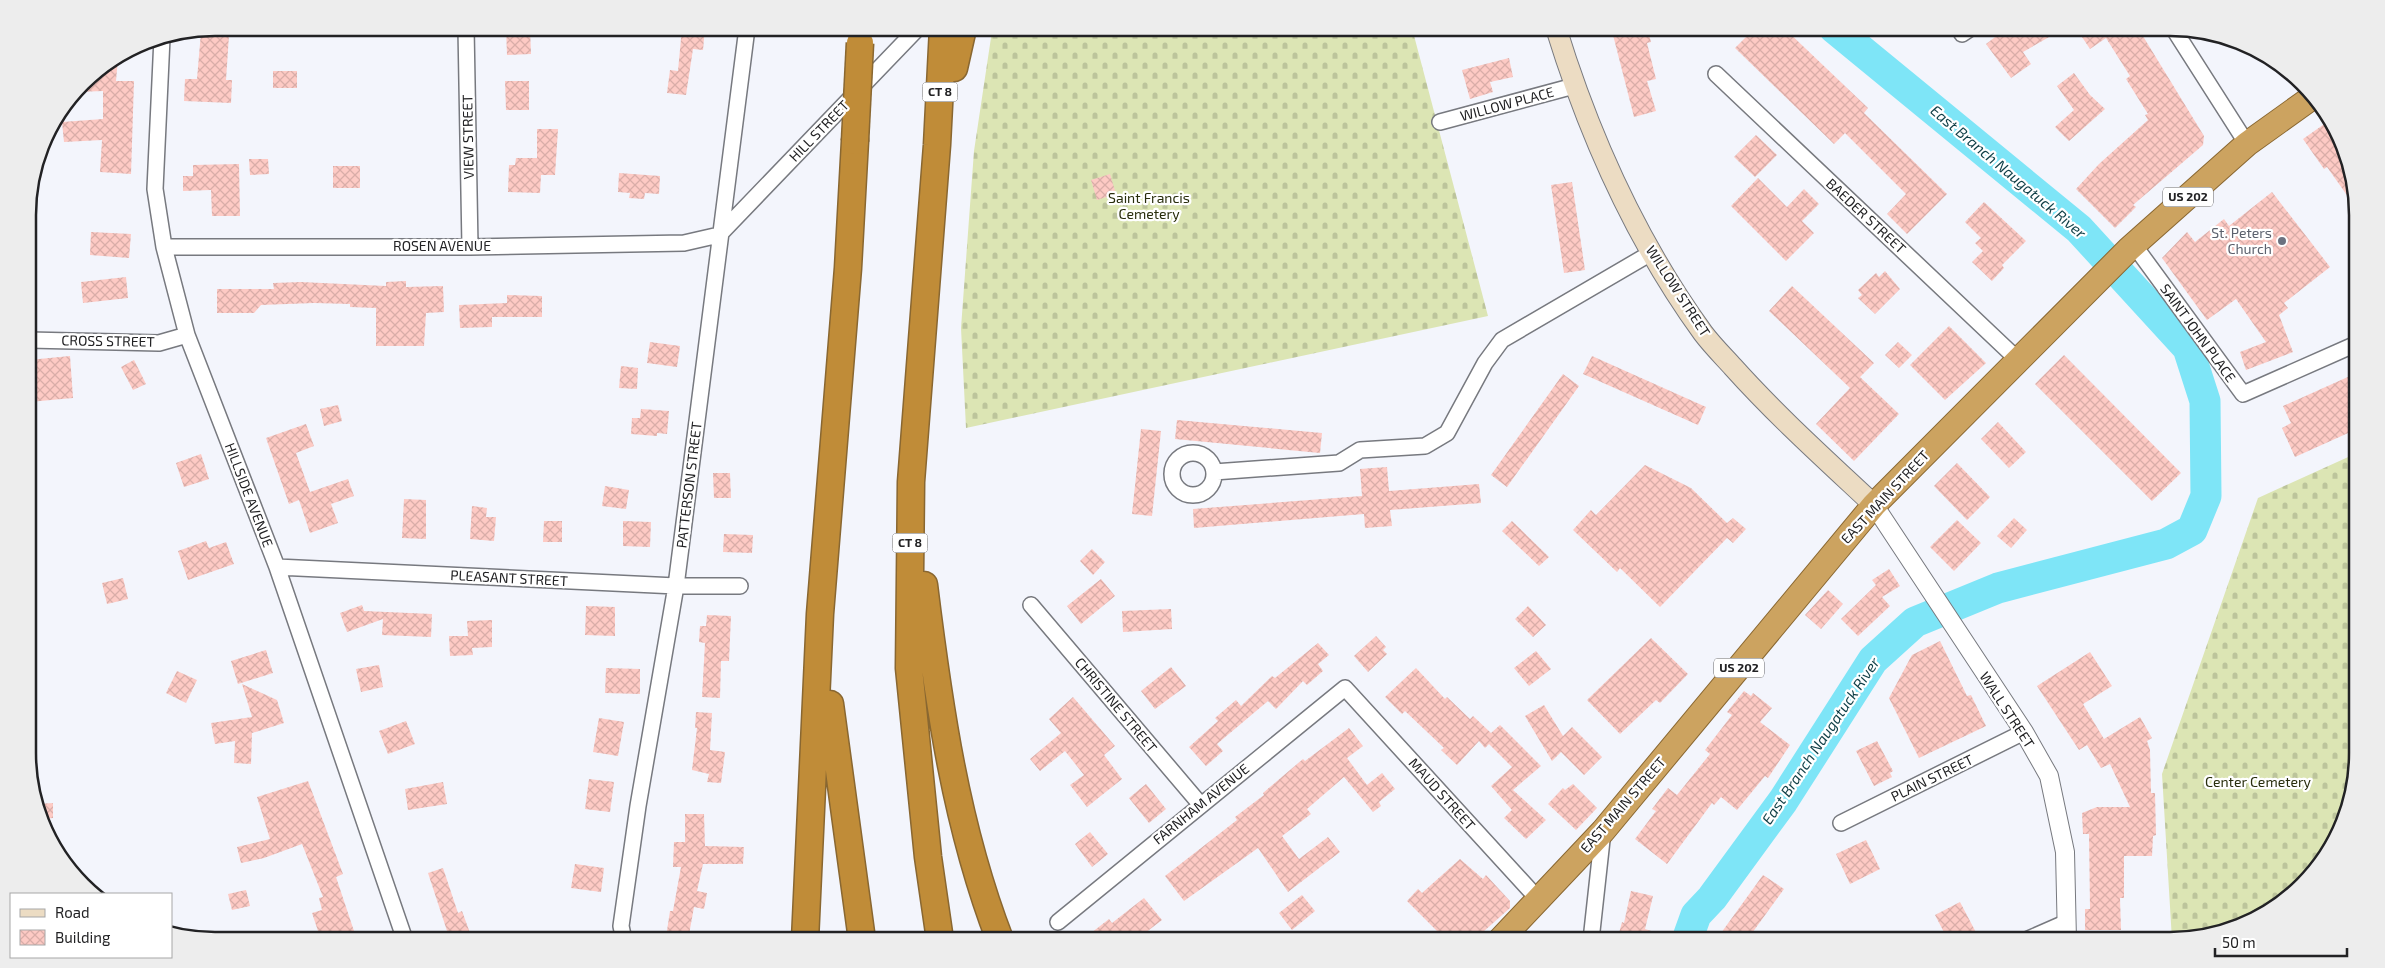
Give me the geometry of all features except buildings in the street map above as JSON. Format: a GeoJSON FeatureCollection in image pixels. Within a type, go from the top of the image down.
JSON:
{"type":"FeatureCollection","features":[{"type":"Feature","properties":{"kind":"highway"},"geometry":{"type":"LineString","coordinates":[[805,932],[820,614],[848,268],[860,36]]}},
{"type":"Feature","properties":{"kind":"highway","name":"CT 8"},"geometry":{"type":"LineString","coordinates":[[939,932],[928,856],[909,668],[911,482],[937,145],[950,36]]}},
{"type":"Feature","properties":{"kind":"highway","name":"EAST MAIN STREET"},"geometry":{"type":"LineString","coordinates":[[1508,932],[1603,831],[1874,505],[2017,359],[2131,247],[2247,144],[2307,101]]}},
{"type":"Feature","properties":{"kind":"highway"},"geometry":{"type":"LineString","coordinates":[[911,482],[949,762],[982,893],[997,932]]}},
{"type":"Feature","properties":{"kind":"highway"},"geometry":{"type":"LineString","coordinates":[[820,614],[834,751],[861,932]]}},
{"type":"Feature","properties":{"kind":"main road","name":"WILLOW STREET"},"geometry":{"type":"LineString","coordinates":[[1558,36],[1574,86],[1651,253],[1710,342],[1764,401],[1874,505]]}},
{"type":"Feature","properties":{"kind":"street","name":"VIEW STREET"},"geometry":{"type":"LineString","coordinates":[[466,36],[470,247]]}},
{"type":"Feature","properties":{"kind":"street","name":"PATTERSON STREET"},"geometry":{"type":"LineString","coordinates":[[622,932],[621,926],[637,815],[676,586],[714,300],[719,234],[746,36]]}},
{"type":"Feature","properties":{"kind":"street","name":"HILL STREET"},"geometry":{"type":"LineString","coordinates":[[719,234],[910,36]]}},
{"type":"Feature","properties":{"kind":"street"},"geometry":{"type":"LineString","coordinates":[[2179,37],[2247,144]]}},
{"type":"Feature","properties":{"kind":"street","name":"HILLSIDE AVENUE"},"geometry":{"type":"LineString","coordinates":[[162,45],[155,189],[164,247],[187,335],[277,567],[402,932]]}},
{"type":"Feature","properties":{"kind":"street","name":"BAEDER STREET"},"geometry":{"type":"LineString","coordinates":[[1716,74],[2017,359]]}},
{"type":"Feature","properties":{"kind":"street","name":"WILLOW PLACE"},"geometry":{"type":"LineString","coordinates":[[1440,122],[1574,86]]}},
{"type":"Feature","properties":{"kind":"street","name":"ROSEN AVENUE"},"geometry":{"type":"LineString","coordinates":[[164,247],[470,247],[684,243],[719,234]]}},
{"type":"Feature","properties":{"kind":"street","name":"SAINT JOHN PLACE"},"geometry":{"type":"LineString","coordinates":[[2131,247],[2243,394],[2349,347]]}},
{"type":"Feature","properties":{"kind":"street"},"geometry":{"type":"LineString","coordinates":[[1214,472],[1339,463],[1360,450],[1424,446],[1447,433],[1485,363],[1502,340],[1651,253]]}},
{"type":"Feature","properties":{"kind":"street","name":"CROSS STREET"},"geometry":{"type":"LineString","coordinates":[[36,340],[159,343],[187,335]]}},
{"type":"Feature","properties":{"kind":"street","name":"WALL STREET"},"geometry":{"type":"LineString","coordinates":[[1874,505],[2024,732],[2049,776],[2065,852],[2067,932]]}},
{"type":"Feature","properties":{"kind":"street","name":"PLEASANT STREET"},"geometry":{"type":"LineString","coordinates":[[277,567],[676,586],[740,586]]}},
{"type":"Feature","properties":{"kind":"street","name":"CHRISTINE STREET"},"geometry":{"type":"LineString","coordinates":[[1031,605],[1200,804]]}},
{"type":"Feature","properties":{"kind":"street","name":"FARNHAM AVENUE"},"geometry":{"type":"LineString","coordinates":[[1058,922],[1200,804],[1345,688]]}},
{"type":"Feature","properties":{"kind":"street","name":"MAUD STREET"},"geometry":{"type":"LineString","coordinates":[[1345,688],[1539,900]]}},
{"type":"Feature","properties":{"kind":"street","name":"PLAIN STREET"},"geometry":{"type":"LineString","coordinates":[[1841,823],[2024,732]]}},
{"type":"Feature","properties":{"kind":"street"},"geometry":{"type":"LineString","coordinates":[[1592,932],[1603,831]]}},
{"type":"Feature","properties":{"kind":"street"},"geometry":{"type":"LineString","coordinates":[[2044,932],[2067,922]]}},
{"type":"Feature","properties":{"kind":"green space","name":"Saint Francis Cemetery"},"geometry":{"type":"Polygon","coordinates":[[[991,36],[1414,36],[1488,316],[966,428],[961,328],[974,151],[991,36]]]}},
{"type":"Feature","properties":{"kind":"green space","name":"Center Cemetery"},"geometry":{"type":"Polygon","coordinates":[[[2349,457],[2349,753],[2343,799],[2335,821],[2319,852],[2304,871],[2279,895],[2249,913],[2216,926],[2172,932],[2162,774],[2258,498],[2349,457]]]}},
{"type":"Feature","properties":{"kind":"waterway","name":"East Branch Naugatuck River"},"geometry":{"type":"LineString","coordinates":[[1690,932],[1696,915],[1712,898],[1783,801],[1873,660],[1915,622],[1998,588],[2166,544],[2192,530],[2206,496],[2205,401],[2188,348],[2079,229],[1844,36]]}},
{"type":"Feature","properties":{"kind":"place","name":"St. Peters Church"},"geometry":{"type":"Point","coordinates":[2282,241]}}]}
